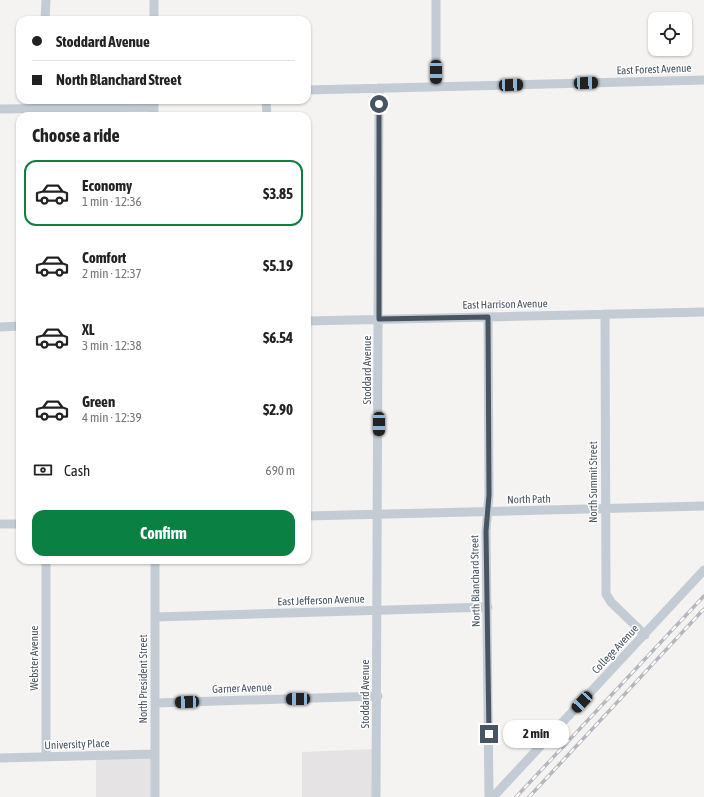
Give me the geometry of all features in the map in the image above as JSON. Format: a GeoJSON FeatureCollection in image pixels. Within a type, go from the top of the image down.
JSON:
{"type":"FeatureCollection","features":[{"type":"Feature","properties":{"kind":"street"},"geometry":{"type":"LineString","coordinates":[[46,0],[46,16]]}},
{"type":"Feature","properties":{"kind":"street"},"geometry":{"type":"LineString","coordinates":[[154,0],[154,16]]}},
{"type":"Feature","properties":{"kind":"street"},"geometry":{"type":"LineString","coordinates":[[311,90],[436,87],[436,0]]}},
{"type":"Feature","properties":{"kind":"street","name":"East Forest Avenue"},"geometry":{"type":"LineString","coordinates":[[436,87],[704,80]]}},
{"type":"Feature","properties":{"kind":"street","name":"Stoddard Avenue"},"geometry":{"type":"LineString","coordinates":[[376,797],[378,696],[379,88]]}},
{"type":"Feature","properties":{"kind":"street"},"geometry":{"type":"LineString","coordinates":[[0,110],[45,108],[154,108]]}},
{"type":"Feature","properties":{"kind":"street","name":"East Harrison Avenue"},"geometry":{"type":"LineString","coordinates":[[311,321],[704,312]]}},
{"type":"Feature","properties":{"kind":"street","name":"North Summit Street"},"geometry":{"type":"LineString","coordinates":[[606,314],[606,594],[611,602],[645,635]]}},
{"type":"Feature","properties":{"kind":"street","name":"North Blanchard Street"},"geometry":{"type":"LineString","coordinates":[[488,317],[489,495],[486,531],[489,797]]}},
{"type":"Feature","properties":{"kind":"street"},"geometry":{"type":"LineString","coordinates":[[0,327],[16,326]]}},
{"type":"Feature","properties":{"kind":"street","name":"North Path"},"geometry":{"type":"LineString","coordinates":[[311,516],[704,506]]}},
{"type":"Feature","properties":{"kind":"street"},"geometry":{"type":"LineString","coordinates":[[0,524],[16,524]]}},
{"type":"Feature","properties":{"kind":"street","name":"Webster Avenue"},"geometry":{"type":"LineString","coordinates":[[46,564],[46,756]]}},
{"type":"Feature","properties":{"kind":"street","name":"North President Street"},"geometry":{"type":"LineString","coordinates":[[155,564],[155,797]]}},
{"type":"Feature","properties":{"kind":"street","name":"College Avenue"},"geometry":{"type":"LineString","coordinates":[[493,797],[704,570]]}},
{"type":"Feature","properties":{"kind":"street","name":"East Jefferson Avenue"},"geometry":{"type":"LineString","coordinates":[[155,617],[488,607]]}},
{"type":"Feature","properties":{"kind":"street","name":"Garner Avenue"},"geometry":{"type":"LineString","coordinates":[[155,703],[378,696]]}},
{"type":"Feature","properties":{"kind":"street","name":"University Place"},"geometry":{"type":"LineString","coordinates":[[0,758],[155,754]]}},
{"type":"Feature","properties":{"kind":"shaded area"},"geometry":{"type":"Polygon","coordinates":[[[374,749],[374,797],[302,797],[302,752],[374,749]]]}},
{"type":"Feature","properties":{"kind":"shaded area"},"geometry":{"type":"Polygon","coordinates":[[[151,756],[151,797],[96,797],[96,758],[151,756]]]}},
{"type":"Feature","properties":{"kind":"railway"},"geometry":{"type":"LineString","coordinates":[[516,797],[704,596]]}},
{"type":"Feature","properties":{"kind":"railway"},"geometry":{"type":"LineString","coordinates":[[529,797],[704,609]]}},
{"type":"Feature","properties":{"kind":"route"},"geometry":{"type":"LineString","coordinates":[[379,104],[379,319],[488,317],[489,495],[486,531],[489,734]]}}]}
